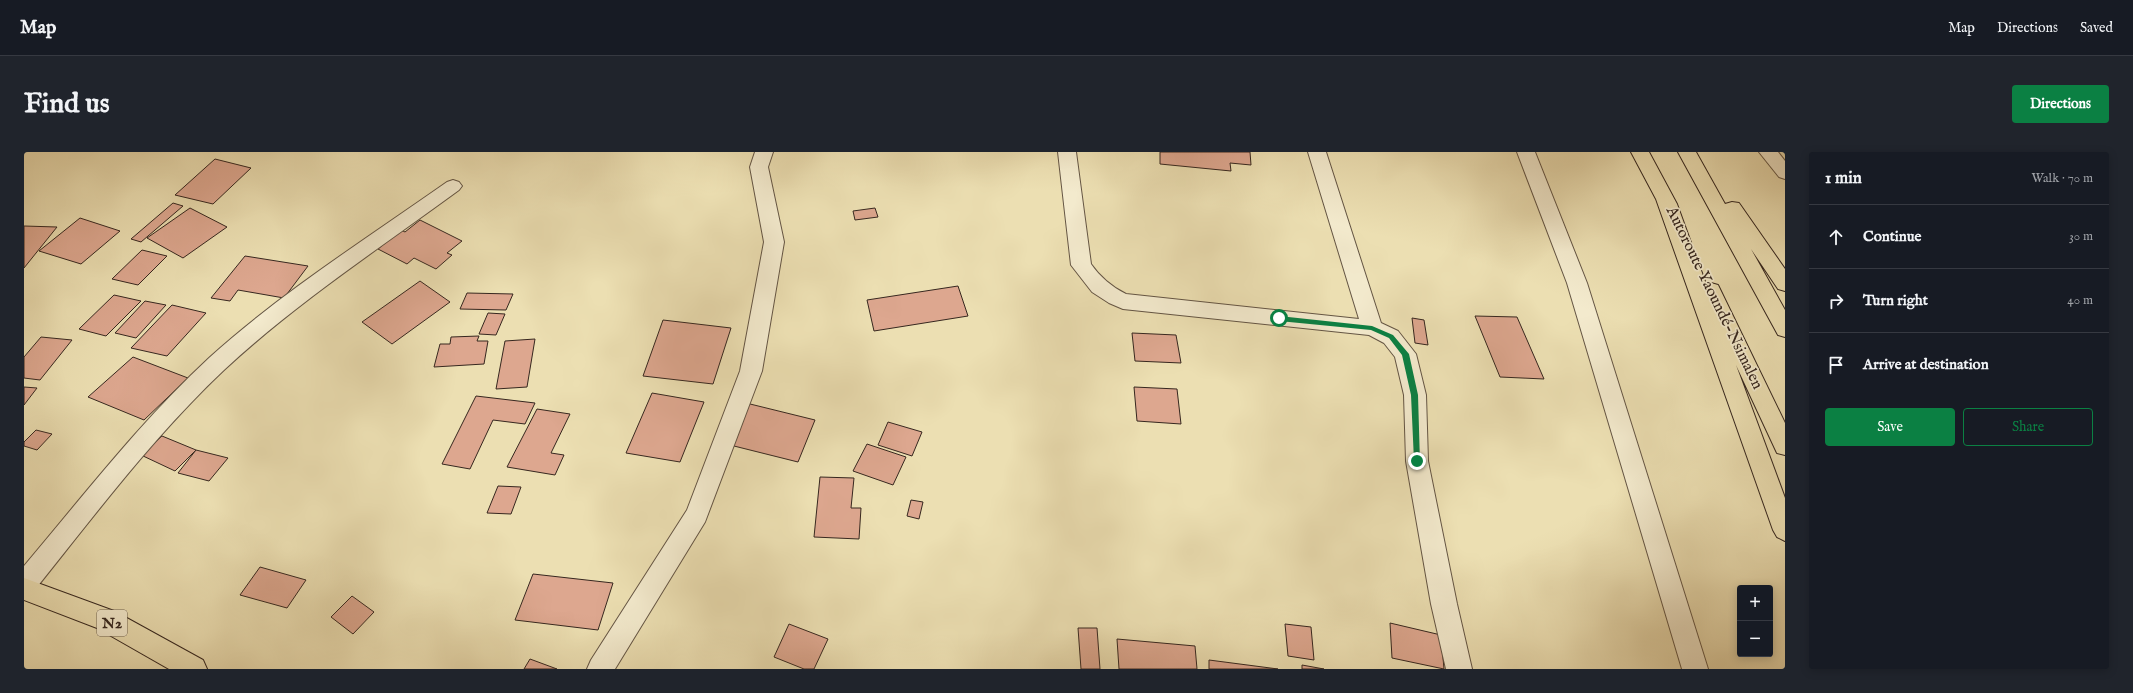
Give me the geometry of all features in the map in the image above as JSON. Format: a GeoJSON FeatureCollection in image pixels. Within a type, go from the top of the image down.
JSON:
{"type":"FeatureCollection","features":[{"type":"Feature","properties":{"kind":"highway","name":"Autoroute Yaoundé-Nsimalen"},"geometry":{"type":"LineString","coordinates":[[1640,152],[1662,190],[1785,446]]}},
{"type":"Feature","properties":{"kind":"highway"},"geometry":{"type":"LineString","coordinates":[[1687,152],[1785,329]]}},
{"type":"Feature","properties":{"kind":"highway"},"geometry":{"type":"LineString","coordinates":[[1694,152],[1785,284]]}},
{"type":"Feature","properties":{"kind":"highway"},"geometry":{"type":"LineString","coordinates":[[1662,190],[1785,530]]}},
{"type":"Feature","properties":{"kind":"highway","name":"N2"},"geometry":{"type":"LineString","coordinates":[[24,589],[105,619],[179,666]]}},
{"type":"Feature","properties":{"kind":"street"},"geometry":{"type":"LineString","coordinates":[[600,669],[697,515],[751,370],[774,242],[759,167],[764,152]]}},
{"type":"Feature","properties":{"kind":"street"},"geometry":{"type":"LineString","coordinates":[[1067,152],[1081,265],[1090,278],[1106,294],[1123,302],[1372,328],[1391,337],[1405,354],[1415,395],[1417,461],[1444,604],[1460,669]]}},
{"type":"Feature","properties":{"kind":"street"},"geometry":{"type":"LineString","coordinates":[[1317,152],[1372,328]]}},
{"type":"Feature","properties":{"kind":"street"},"geometry":{"type":"LineString","coordinates":[[1526,152],[1577,283],[1695,669]]}},
{"type":"Feature","properties":{"kind":"street"},"geometry":{"type":"LineString","coordinates":[[1768,152],[1785,173]]}},
{"type":"Feature","properties":{"kind":"street"},"geometry":{"type":"LineString","coordinates":[[24,584],[149,433],[216,365],[268,319],[453,186]]}},
{"type":"Feature","properties":{"kind":"building"},"geometry":{"type":"Polygon","coordinates":[[[1160,152],[1250,152],[1251,165],[1230,163],[1231,171],[1160,164],[1160,152]]]}},
{"type":"Feature","properties":{"kind":"building"},"geometry":{"type":"Polygon","coordinates":[[[215,159],[251,168],[213,204],[175,195],[215,159]]]}},
{"type":"Feature","properties":{"kind":"building"},"geometry":{"type":"Polygon","coordinates":[[[173,203],[183,206],[141,242],[131,239],[173,203]]]}},
{"type":"Feature","properties":{"kind":"building"},"geometry":{"type":"Polygon","coordinates":[[[190,208],[227,227],[183,258],[147,238],[190,208]]]}},
{"type":"Feature","properties":{"kind":"building"},"geometry":{"type":"Polygon","coordinates":[[[875,208],[878,217],[855,220],[853,211],[875,208]]]}},
{"type":"Feature","properties":{"kind":"building"},"geometry":{"type":"Polygon","coordinates":[[[80,218],[120,231],[81,264],[39,251],[80,218]]]}},
{"type":"Feature","properties":{"kind":"building"},"geometry":{"type":"Polygon","coordinates":[[[420,220],[462,241],[447,253],[452,255],[436,269],[414,258],[407,264],[378,249],[401,230],[405,232],[420,220]]]}},
{"type":"Feature","properties":{"kind":"building"},"geometry":{"type":"Polygon","coordinates":[[[24,226],[57,227],[24,268],[24,226]]]}},
{"type":"Feature","properties":{"kind":"building"},"geometry":{"type":"Polygon","coordinates":[[[142,250],[167,256],[138,285],[112,279],[142,250]]]}},
{"type":"Feature","properties":{"kind":"building"},"geometry":{"type":"Polygon","coordinates":[[[245,256],[308,266],[284,298],[238,290],[230,301],[211,298],[245,256]]]}},
{"type":"Feature","properties":{"kind":"building"},"geometry":{"type":"Polygon","coordinates":[[[420,281],[450,302],[392,344],[362,322],[420,281]]]}},
{"type":"Feature","properties":{"kind":"building"},"geometry":{"type":"Polygon","coordinates":[[[958,286],[968,316],[874,331],[867,300],[958,286]]]}},
{"type":"Feature","properties":{"kind":"building"},"geometry":{"type":"Polygon","coordinates":[[[467,293],[513,294],[506,310],[460,309],[467,293]]]}},
{"type":"Feature","properties":{"kind":"building"},"geometry":{"type":"Polygon","coordinates":[[[114,295],[141,301],[106,336],[79,329],[114,295]]]}},
{"type":"Feature","properties":{"kind":"building"},"geometry":{"type":"Polygon","coordinates":[[[145,301],[166,305],[136,338],[115,333],[145,301]]]}},
{"type":"Feature","properties":{"kind":"building"},"geometry":{"type":"Polygon","coordinates":[[[172,305],[206,313],[167,356],[131,348],[172,305]]]}},
{"type":"Feature","properties":{"kind":"building"},"geometry":{"type":"Polygon","coordinates":[[[488,313],[505,314],[496,335],[479,334],[488,313]]]}},
{"type":"Feature","properties":{"kind":"building"},"geometry":{"type":"Polygon","coordinates":[[[1475,316],[1517,317],[1544,379],[1500,377],[1475,316]]]}},
{"type":"Feature","properties":{"kind":"building"},"geometry":{"type":"Polygon","coordinates":[[[1412,318],[1424,320],[1428,345],[1415,343],[1412,318]]]}},
{"type":"Feature","properties":{"kind":"building"},"geometry":{"type":"Polygon","coordinates":[[[663,320],[731,328],[713,384],[643,376],[663,320]]]}},
{"type":"Feature","properties":{"kind":"building"},"geometry":{"type":"Polygon","coordinates":[[[1132,333],[1176,335],[1181,363],[1135,361],[1132,333]]]}},
{"type":"Feature","properties":{"kind":"building"},"geometry":{"type":"Polygon","coordinates":[[[479,336],[477,341],[488,341],[484,364],[434,367],[440,344],[450,344],[451,337],[479,336]]]}},
{"type":"Feature","properties":{"kind":"building"},"geometry":{"type":"Polygon","coordinates":[[[41,337],[72,340],[40,380],[24,378],[24,357],[41,337]]]}},
{"type":"Feature","properties":{"kind":"building"},"geometry":{"type":"Polygon","coordinates":[[[535,339],[527,387],[496,389],[505,341],[535,339]]]}},
{"type":"Feature","properties":{"kind":"building"},"geometry":{"type":"Polygon","coordinates":[[[133,357],[188,378],[144,420],[88,397],[133,357]]]}},
{"type":"Feature","properties":{"kind":"building"},"geometry":{"type":"Polygon","coordinates":[[[24,387],[37,388],[24,405],[24,387]]]}},
{"type":"Feature","properties":{"kind":"building"},"geometry":{"type":"Polygon","coordinates":[[[1134,387],[1177,389],[1181,424],[1137,421],[1134,387]]]}},
{"type":"Feature","properties":{"kind":"building"},"geometry":{"type":"Polygon","coordinates":[[[652,393],[704,402],[680,462],[626,453],[652,393]]]}},
{"type":"Feature","properties":{"kind":"building"},"geometry":{"type":"Polygon","coordinates":[[[476,396],[535,403],[525,424],[493,420],[470,469],[442,464],[476,396]]]}},
{"type":"Feature","properties":{"kind":"building"},"geometry":{"type":"Polygon","coordinates":[[[746,403],[815,420],[798,462],[726,444],[746,403]]]}},
{"type":"Feature","properties":{"kind":"building"},"geometry":{"type":"Polygon","coordinates":[[[537,409],[570,414],[551,453],[564,455],[555,475],[507,467],[537,409]]]}},
{"type":"Feature","properties":{"kind":"building"},"geometry":{"type":"Polygon","coordinates":[[[888,422],[922,432],[912,456],[878,445],[888,422]]]}},
{"type":"Feature","properties":{"kind":"building"},"geometry":{"type":"Polygon","coordinates":[[[36,430],[52,434],[37,450],[24,446],[24,442],[36,430]]]}},
{"type":"Feature","properties":{"kind":"building"},"geometry":{"type":"Polygon","coordinates":[[[162,436],[196,450],[175,471],[141,455],[162,436]]]}},
{"type":"Feature","properties":{"kind":"building"},"geometry":{"type":"Polygon","coordinates":[[[867,444],[906,457],[893,485],[853,471],[867,444]]]}},
{"type":"Feature","properties":{"kind":"building"},"geometry":{"type":"Polygon","coordinates":[[[196,450],[228,458],[209,481],[178,473],[196,450]]]}},
{"type":"Feature","properties":{"kind":"building"},"geometry":{"type":"Polygon","coordinates":[[[820,477],[854,478],[851,508],[861,508],[859,539],[814,537],[820,477]]]}},
{"type":"Feature","properties":{"kind":"building"},"geometry":{"type":"Polygon","coordinates":[[[498,486],[521,487],[511,514],[487,513],[498,486]]]}},
{"type":"Feature","properties":{"kind":"building"},"geometry":{"type":"Polygon","coordinates":[[[911,500],[923,502],[919,519],[907,516],[911,500]]]}},
{"type":"Feature","properties":{"kind":"building"},"geometry":{"type":"Polygon","coordinates":[[[260,567],[306,580],[287,608],[240,595],[260,567]]]}},
{"type":"Feature","properties":{"kind":"building"},"geometry":{"type":"Polygon","coordinates":[[[533,574],[613,583],[598,630],[515,620],[533,574]]]}},
{"type":"Feature","properties":{"kind":"building"},"geometry":{"type":"Polygon","coordinates":[[[352,596],[374,612],[353,634],[331,617],[352,596]]]}},
{"type":"Feature","properties":{"kind":"building"},"geometry":{"type":"Polygon","coordinates":[[[1390,623],[1441,635],[1444,669],[1392,658],[1390,623]]]}},
{"type":"Feature","properties":{"kind":"building"},"geometry":{"type":"Polygon","coordinates":[[[789,624],[828,639],[814,669],[804,669],[774,657],[789,624]]]}},
{"type":"Feature","properties":{"kind":"building"},"geometry":{"type":"Polygon","coordinates":[[[1285,624],[1311,627],[1314,660],[1288,656],[1285,624]]]}},
{"type":"Feature","properties":{"kind":"building"},"geometry":{"type":"Polygon","coordinates":[[[1078,628],[1097,628],[1100,669],[1081,669],[1078,628]]]}},
{"type":"Feature","properties":{"kind":"building"},"geometry":{"type":"Polygon","coordinates":[[[1117,639],[1195,646],[1197,669],[1119,669],[1117,639]]]}},
{"type":"Feature","properties":{"kind":"building"},"geometry":{"type":"Polygon","coordinates":[[[530,659],[557,669],[524,669],[530,659]]]}},
{"type":"Feature","properties":{"kind":"building"},"geometry":{"type":"Polygon","coordinates":[[[1209,660],[1278,669],[1209,669],[1209,660]]]}},
{"type":"Feature","properties":{"kind":"building"},"geometry":{"type":"Polygon","coordinates":[[[1302,665],[1324,669],[1302,669],[1302,665]]]}},
{"type":"Feature","properties":{"kind":"route"},"geometry":{"type":"LineString","coordinates":[[1279,318],[1372,328],[1391,337],[1405,354],[1415,395],[1417,461]]}}]}
